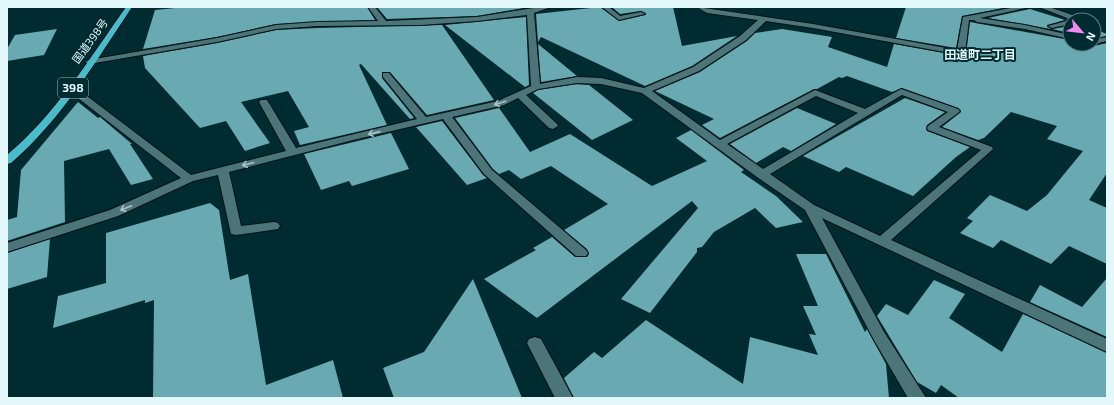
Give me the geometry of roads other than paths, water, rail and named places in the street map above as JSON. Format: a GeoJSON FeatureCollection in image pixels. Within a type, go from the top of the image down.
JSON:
{"type":"FeatureCollection","features":[{"type":"Feature","properties":{"kind":"highway","name":"国道398号"},"geometry":{"type":"LineString","coordinates":[[7,161],[27,144],[72,89],[129,7]]}},
{"type":"Feature","properties":{"kind":"street"},"geometry":{"type":"LineString","coordinates":[[371,7],[384,24]]}},
{"type":"Feature","properties":{"kind":"street"},"geometry":{"type":"LineString","coordinates":[[90,62],[217,40],[276,27],[317,24],[384,24],[477,19],[530,12],[548,7]]}},
{"type":"Feature","properties":{"kind":"street"},"geometry":{"type":"LineString","coordinates":[[605,7],[619,18],[641,14]]}},
{"type":"Feature","properties":{"kind":"street"},"geometry":{"type":"LineString","coordinates":[[700,7],[707,11],[764,19],[961,53],[966,19]]}},
{"type":"Feature","properties":{"kind":"street"},"geometry":{"type":"LineString","coordinates":[[980,7],[997,13]]}},
{"type":"Feature","properties":{"kind":"street"},"geometry":{"type":"LineString","coordinates":[[966,19],[1027,7]]}},
{"type":"Feature","properties":{"kind":"street"},"geometry":{"type":"LineString","coordinates":[[1042,7],[1062,13]]}},
{"type":"Feature","properties":{"kind":"street"},"geometry":{"type":"LineString","coordinates":[[530,12],[536,87]]}},
{"type":"Feature","properties":{"kind":"street"},"geometry":{"type":"LineString","coordinates":[[645,90],[696,69],[744,38],[764,19]]}},
{"type":"Feature","properties":{"kind":"street"},"geometry":{"type":"LineString","coordinates":[[966,19],[1025,27],[1062,35]]}},
{"type":"Feature","properties":{"kind":"street"},"geometry":{"type":"LineString","coordinates":[[1052,26],[1062,24]]}},
{"type":"Feature","properties":{"kind":"street"},"geometry":{"type":"LineString","coordinates":[[386,75],[424,121]]}},
{"type":"Feature","properties":{"kind":"street"},"geometry":{"type":"LineString","coordinates":[[7,248],[114,213],[156,196],[189,180],[293,153],[501,103],[536,87],[577,80],[601,81],[645,90],[761,175],[810,208],[1107,346]]}},
{"type":"Feature","properties":{"kind":"street"},"geometry":{"type":"LineString","coordinates":[[72,89],[189,180]]}},
{"type":"Feature","properties":{"kind":"street"},"geometry":{"type":"LineString","coordinates":[[761,175],[901,92],[955,111],[932,128],[988,149],[881,242]]}},
{"type":"Feature","properties":{"kind":"street"},"geometry":{"type":"LineString","coordinates":[[720,144],[816,93],[866,113]]}},
{"type":"Feature","properties":{"kind":"street"},"geometry":{"type":"LineString","coordinates":[[520,95],[553,126]]}},
{"type":"Feature","properties":{"kind":"street"},"geometry":{"type":"LineString","coordinates":[[264,102],[293,153]]}},
{"type":"Feature","properties":{"kind":"street"},"geometry":{"type":"LineString","coordinates":[[446,116],[488,172],[581,253]]}},
{"type":"Feature","properties":{"kind":"street"},"geometry":{"type":"LineString","coordinates":[[222,171],[236,231],[274,226]]}},
{"type":"Feature","properties":{"kind":"street"},"geometry":{"type":"LineString","coordinates":[[810,208],[879,336],[917,398]]}},
{"type":"Feature","properties":{"kind":"street"},"geometry":{"type":"LineString","coordinates":[[534,343],[564,398]]}},
{"type":"Feature","properties":{"kind":"district","name":"田道町二丁目"},"geometry":{"type":"Point","coordinates":[980,55]}}]}
